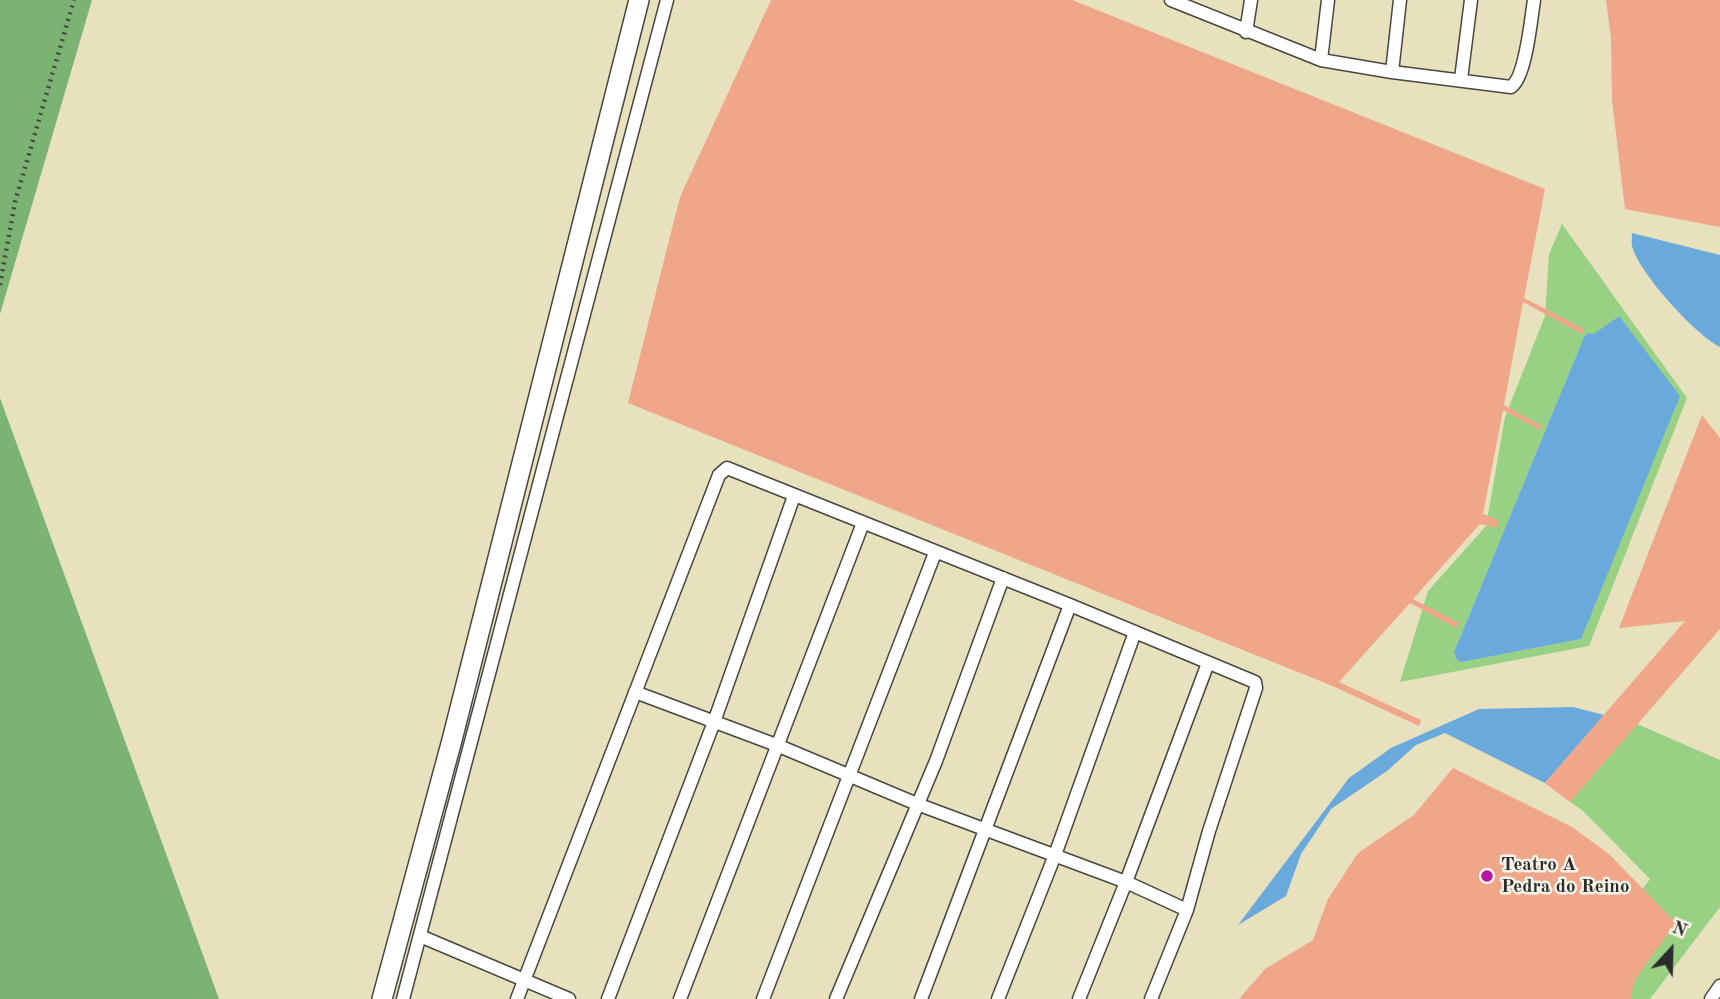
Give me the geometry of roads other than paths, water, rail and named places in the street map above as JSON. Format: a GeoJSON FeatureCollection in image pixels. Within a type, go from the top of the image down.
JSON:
{"type":"FeatureCollection","features":[{"type":"Feature","properties":{"kind":"street"},"geometry":{"type":"LineString","coordinates":[[382,999],[456,726],[639,0]]}},
{"type":"Feature","properties":{"kind":"lane"},"geometry":{"type":"LineString","coordinates":[[403,999],[667,0]]}},
{"type":"Feature","properties":{"kind":"lane"},"geometry":{"type":"LineString","coordinates":[[1246,32],[1251,0]]}},
{"type":"Feature","properties":{"kind":"lane"},"geometry":{"type":"LineString","coordinates":[[1321,60],[1328,0]]}},
{"type":"Feature","properties":{"kind":"lane"},"geometry":{"type":"LineString","coordinates":[[1392,72],[1400,0]]}},
{"type":"Feature","properties":{"kind":"lane"},"geometry":{"type":"LineString","coordinates":[[1461,79],[1471,0]]}},
{"type":"Feature","properties":{"kind":"lane"},"geometry":{"type":"LineString","coordinates":[[1176,1],[1246,32],[1321,60],[1511,87],[1515,84],[1522,65],[1534,0]]}},
{"type":"Feature","properties":{"kind":"lane"},"geometry":{"type":"LineString","coordinates":[[517,999],[719,475],[727,468],[1070,605],[1253,680],[1257,684],[1209,831],[1187,910],[1151,999]]}},
{"type":"Feature","properties":{"kind":"lane"},"geometry":{"type":"LineString","coordinates":[[608,999],[714,722],[794,496]]}},
{"type":"Feature","properties":{"kind":"lane"},"geometry":{"type":"LineString","coordinates":[[680,999],[863,523]]}},
{"type":"Feature","properties":{"kind":"lane"},"geometry":{"type":"LineString","coordinates":[[763,999],[935,553]]}},
{"type":"Feature","properties":{"kind":"lane"},"geometry":{"type":"LineString","coordinates":[[836,999],[936,761],[1003,578]]}},
{"type":"Feature","properties":{"kind":"lane"},"geometry":{"type":"LineString","coordinates":[[921,999],[1070,605]]}},
{"type":"Feature","properties":{"kind":"lane"},"geometry":{"type":"LineString","coordinates":[[998,999],[1055,855],[1135,632]]}},
{"type":"Feature","properties":{"kind":"lane"},"geometry":{"type":"LineString","coordinates":[[1079,999],[1208,663]]}},
{"type":"Feature","properties":{"kind":"lane"},"geometry":{"type":"LineString","coordinates":[[635,692],[779,746],[986,831],[1126,882],[1187,910]]}},
{"type":"Feature","properties":{"kind":"lane"},"geometry":{"type":"LineString","coordinates":[[420,936],[569,999]]}},
{"type":"Feature","properties":{"kind":"lane"},"geometry":{"type":"LineString","coordinates":[[1711,999],[1720,986]]}},
{"type":"Feature","properties":{"kind":"water"},"geometry":{"type":"Polygon","coordinates":[[[1632,233],[1720,255],[1720,347],[1697,330],[1670,303],[1647,274],[1632,247],[1632,233]]]}},
{"type":"Feature","properties":{"kind":"water"},"geometry":{"type":"Polygon","coordinates":[[[1619,316],[1680,396],[1581,639],[1462,662],[1457,660],[1454,652],[1584,337],[1587,333],[1594,334],[1619,316]]]}},
{"type":"Feature","properties":{"kind":"water"},"geometry":{"type":"Polygon","coordinates":[[[1573,707],[1604,715],[1545,783],[1445,733],[1416,745],[1387,771],[1331,809],[1301,854],[1286,896],[1238,925],[1349,778],[1391,748],[1479,709],[1573,707]]]}},
{"type":"Feature","properties":{"kind":"place","name":"Teatro A Pedra do Reino"},"geometry":{"type":"Point","coordinates":[1487,876]}}]}
